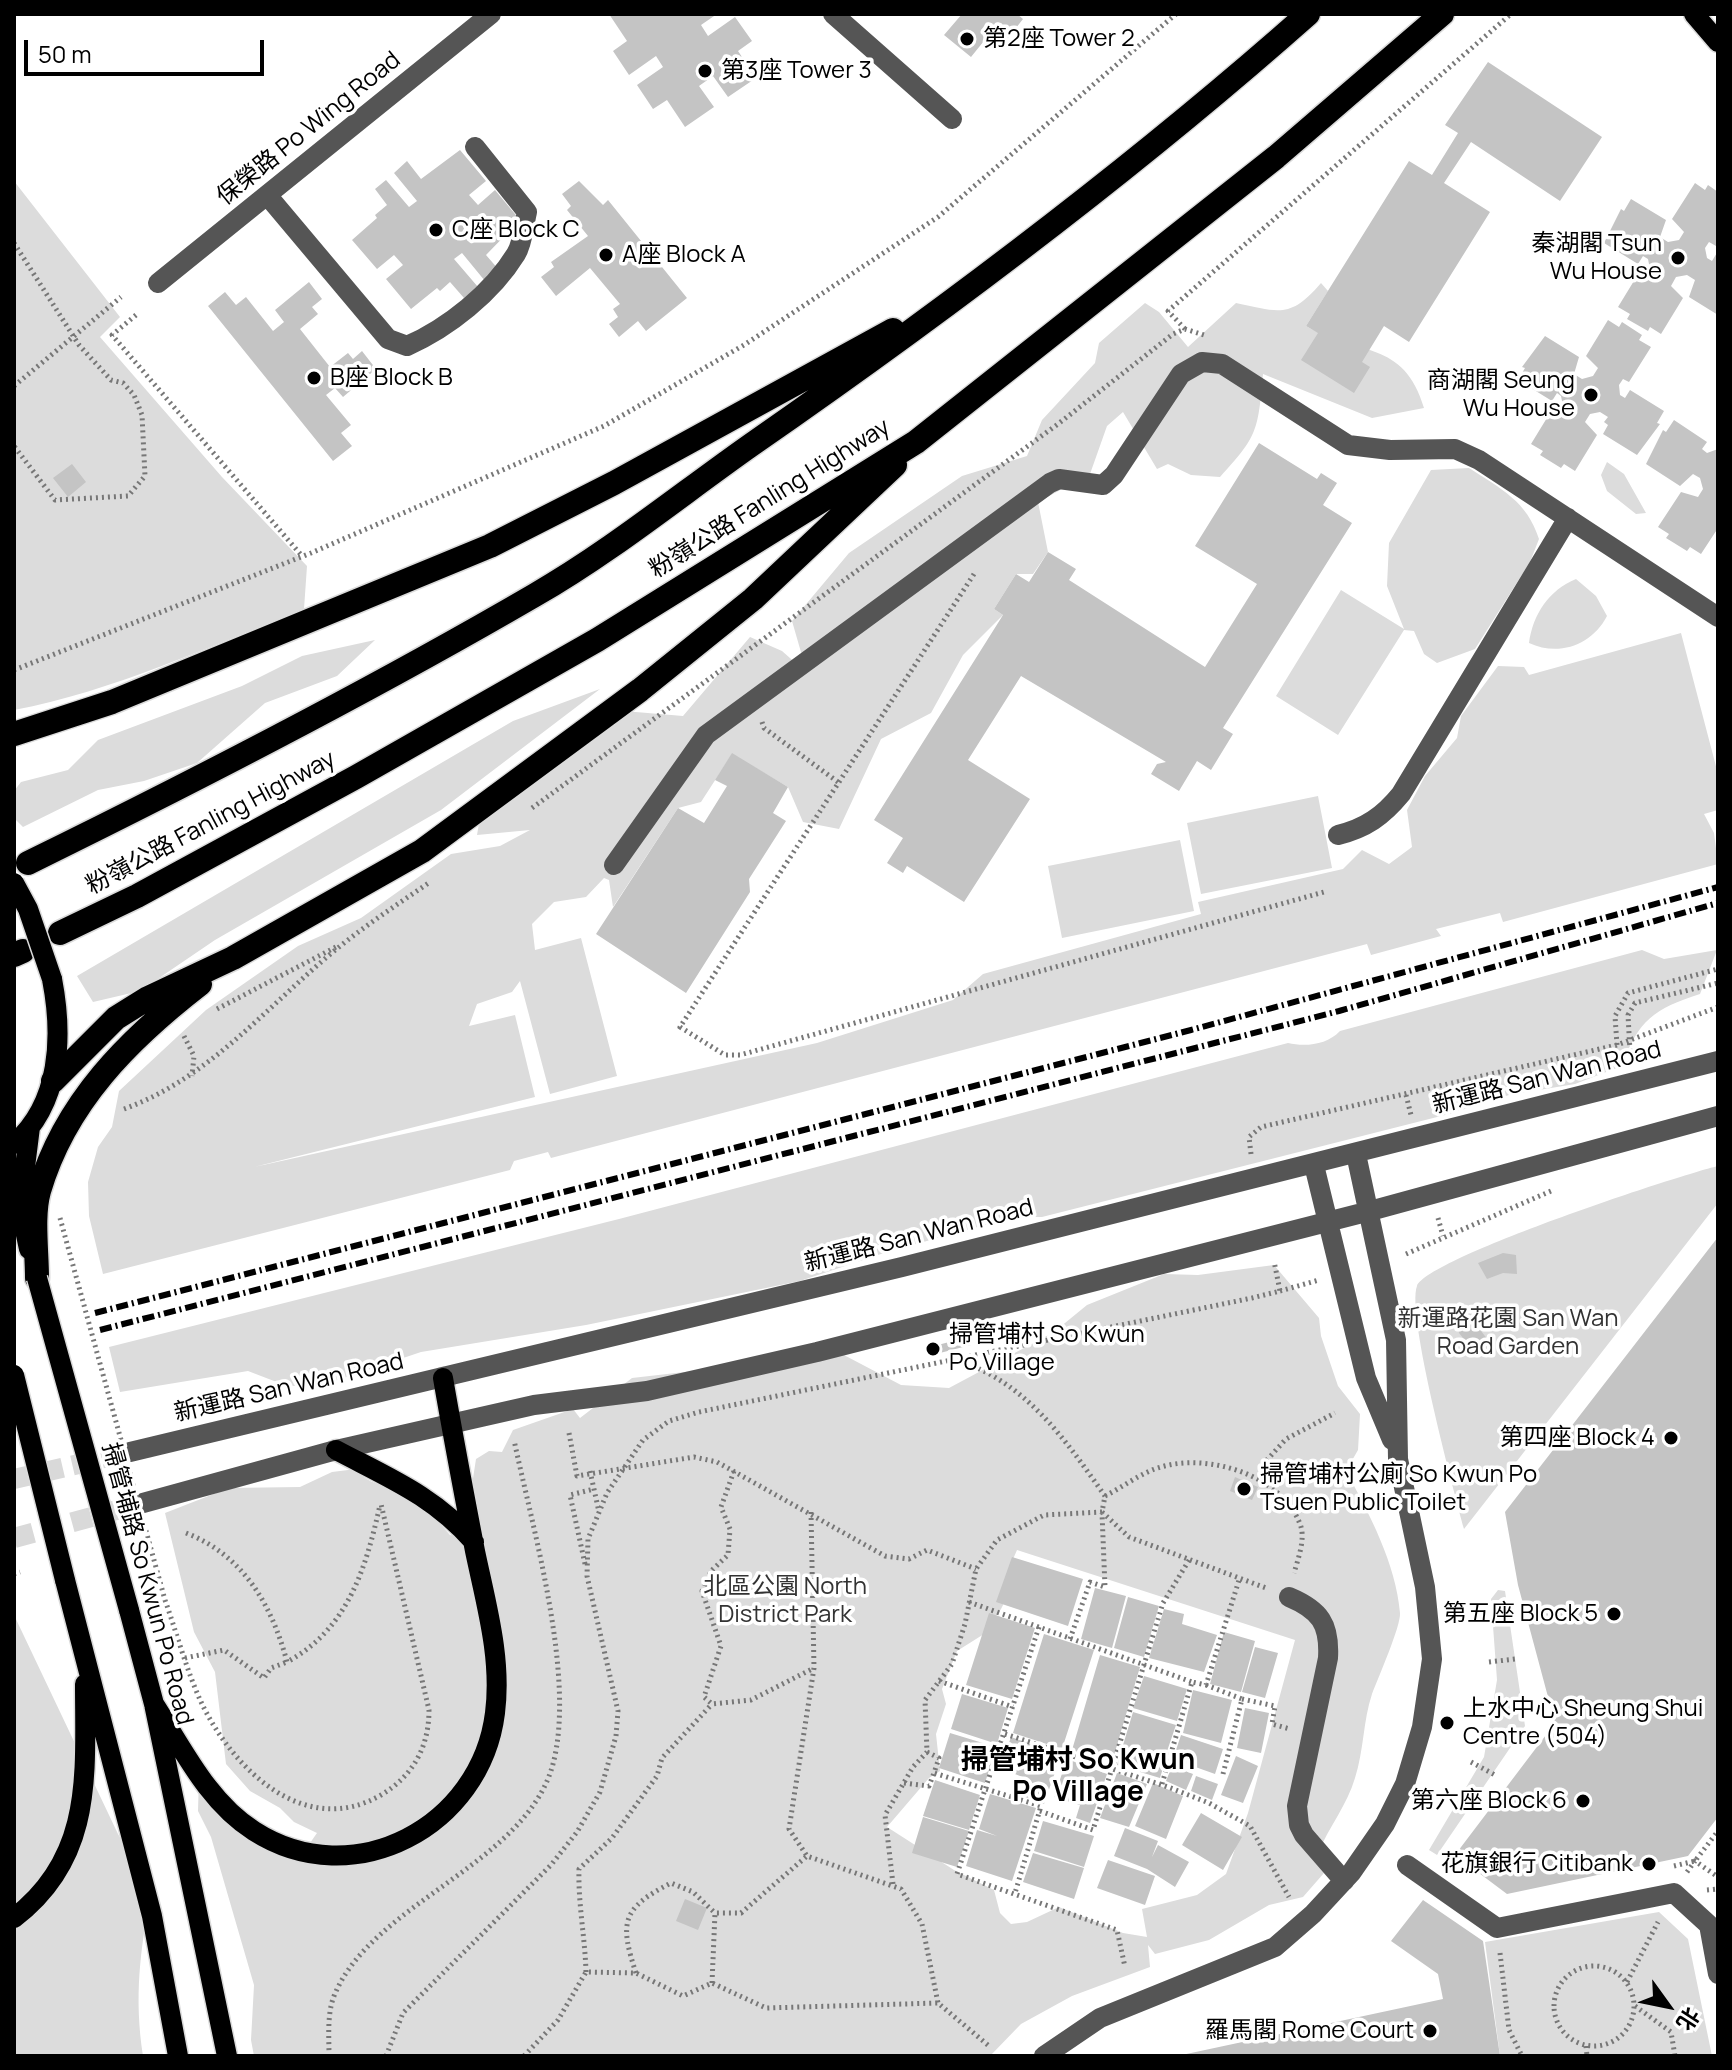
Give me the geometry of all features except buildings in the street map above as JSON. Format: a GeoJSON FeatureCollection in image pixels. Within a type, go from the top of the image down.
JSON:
{"type":"FeatureCollection","features":[{"type":"Feature","properties":{"kind":"highway","name":"粉嶺公路 Fanling Highway"},"geometry":{"type":"LineString","coordinates":[[21,873],[539,593],[869,363],[961,294],[1160,143],[1308,14]]}},
{"type":"Feature","properties":{"kind":"highway","name":"粉嶺公路 Fanling Highway"},"geometry":{"type":"LineString","coordinates":[[60,933],[342,785],[584,648],[916,442],[1252,177],[1442,14]]}},
{"type":"Feature","properties":{"kind":"highway"},"geometry":{"type":"LineString","coordinates":[[14,734],[112,702],[490,546],[614,483],[784,387],[961,294]]}},
{"type":"Feature","properties":{"kind":"highway"},"geometry":{"type":"LineString","coordinates":[[53,1081],[116,1018],[148,998],[233,958],[422,851],[640,690],[765,589],[868,494],[916,442]]}},
{"type":"Feature","properties":{"kind":"highway"},"geometry":{"type":"LineString","coordinates":[[37,1278],[38,1193],[67,1126],[93,1082],[175,1002],[233,958]]}},
{"type":"Feature","properties":{"kind":"main road"},"geometry":{"type":"LineString","coordinates":[[1694,14],[1718,42]]}},
{"type":"Feature","properties":{"kind":"main road"},"geometry":{"type":"LineString","coordinates":[[14,1144],[30,1127],[53,1081],[59,1031],[52,979],[28,909],[21,873]]}},
{"type":"Feature","properties":{"kind":"main road","name":"掃管埔路 So Kwun Po Road"},"geometry":{"type":"LineString","coordinates":[[30,1127],[20,1207],[154,1704],[227,2056]]}},
{"type":"Feature","properties":{"kind":"main road"},"geometry":{"type":"LineString","coordinates":[[14,1375],[152,1916],[178,2056]]}},
{"type":"Feature","properties":{"kind":"main road"},"geometry":{"type":"LineString","coordinates":[[154,1704],[220,1803],[255,1832],[294,1849],[339,1856],[359,1854],[399,1842],[440,1818],[458,1801],[473,1780],[492,1733],[496,1660],[443,1378]]}},
{"type":"Feature","properties":{"kind":"main road"},"geometry":{"type":"LineString","coordinates":[[336,1450],[421,1493],[456,1522],[474,1542]]}},
{"type":"Feature","properties":{"kind":"main road"},"geometry":{"type":"LineString","coordinates":[[14,1918],[48,1886],[75,1834],[84,1784],[85,1656]]}},
{"type":"Feature","properties":{"kind":"street","name":"保榮路 Po Wing Road"},"geometry":{"type":"LineString","coordinates":[[158,283],[491,14]]}},
{"type":"Feature","properties":{"kind":"street"},"geometry":{"type":"LineString","coordinates":[[833,14],[952,119]]}},
{"type":"Feature","properties":{"kind":"street"},"geometry":{"type":"LineString","coordinates":[[267,195],[388,339],[407,346],[439,332],[482,293],[517,253],[527,212],[475,147]]}},
{"type":"Feature","properties":{"kind":"street"},"geometry":{"type":"LineString","coordinates":[[614,865],[706,735],[1050,483],[1059,479],[1103,485],[1114,475],[1181,374],[1202,362],[1222,364],[1348,445],[1390,450],[1455,449],[1479,460],[1718,617]]}},
{"type":"Feature","properties":{"kind":"street"},"geometry":{"type":"LineString","coordinates":[[1338,835],[1357,830],[1383,815],[1401,794],[1568,518]]}},
{"type":"Feature","properties":{"kind":"street","name":"新運路 San Wan Road"},"geometry":{"type":"LineString","coordinates":[[130,1452],[1314,1165],[1718,1061]]}},
{"type":"Feature","properties":{"kind":"street"},"geometry":{"type":"LineString","coordinates":[[143,1503],[336,1450],[534,1405],[647,1391],[786,1359],[1370,1211],[1718,1116]]}},
{"type":"Feature","properties":{"kind":"street"},"geometry":{"type":"LineString","coordinates":[[1044,2056],[1100,2018],[1267,1952],[1313,1914],[1344,1881],[1385,1824],[1405,1784],[1422,1727],[1432,1659],[1425,1587],[1398,1455],[1396,1340],[1356,1154]]}},
{"type":"Feature","properties":{"kind":"street"},"geometry":{"type":"LineString","coordinates":[[1314,1165],[1366,1378],[1398,1455]]}},
{"type":"Feature","properties":{"kind":"street"},"geometry":{"type":"LineString","coordinates":[[1289,1597],[1312,1607],[1323,1619],[1329,1636],[1328,1658],[1297,1806],[1299,1825],[1344,1881]]}},
{"type":"Feature","properties":{"kind":"street"},"geometry":{"type":"LineString","coordinates":[[1407,1865],[1497,1928],[1674,1893],[1709,1925],[1718,1974]]}},
{"type":"Feature","properties":{"kind":"path"},"geometry":{"type":"LineString","coordinates":[[14,670],[302,556],[604,426],[744,345],[938,217],[1176,14]]}},
{"type":"Feature","properties":{"kind":"path"},"geometry":{"type":"LineString","coordinates":[[1210,336],[1185,329],[1168,311],[1511,14]]}},
{"type":"Feature","properties":{"kind":"path"},"geometry":{"type":"LineString","coordinates":[[14,243],[74,336],[111,380],[123,383],[134,395],[142,415],[145,476],[128,496],[55,500],[14,446]]}},
{"type":"Feature","properties":{"kind":"path"},"geometry":{"type":"LineString","coordinates":[[14,386],[121,297]]}},
{"type":"Feature","properties":{"kind":"path"},"geometry":{"type":"LineString","coordinates":[[136,315],[112,335],[302,556]]}},
{"type":"Feature","properties":{"kind":"path"},"geometry":{"type":"LineString","coordinates":[[525,814],[1046,434],[1173,334],[1185,329]]}},
{"type":"Feature","properties":{"kind":"path"},"geometry":{"type":"LineString","coordinates":[[981,562],[680,1027],[725,1055],[740,1055],[1324,892]]}},
{"type":"Feature","properties":{"kind":"path"},"geometry":{"type":"LineString","coordinates":[[755,702],[764,728],[838,782]]}},
{"type":"Feature","properties":{"kind":"path"},"geometry":{"type":"LineString","coordinates":[[124,1109],[158,1097],[192,1077],[344,943],[435,878]]}},
{"type":"Feature","properties":{"kind":"path"},"geometry":{"type":"LineString","coordinates":[[207,1017],[344,943]]}},
{"type":"Feature","properties":{"kind":"path"},"geometry":{"type":"LineString","coordinates":[[1617,1045],[1615,1016],[1628,993],[1718,969]]}},
{"type":"Feature","properties":{"kind":"path"},"geometry":{"type":"LineString","coordinates":[[1630,1051],[1630,1009],[1648,1000],[1718,983]]}},
{"type":"Feature","properties":{"kind":"path"},"geometry":{"type":"LineString","coordinates":[[1252,1161],[1248,1140],[1261,1127],[1617,1045],[1718,1007]]}},
{"type":"Feature","properties":{"kind":"path"},"geometry":{"type":"LineString","coordinates":[[175,1043],[196,1027]]}},
{"type":"Feature","properties":{"kind":"path"},"geometry":{"type":"LineString","coordinates":[[184,1036],[194,1056],[192,1077]]}},
{"type":"Feature","properties":{"kind":"path"},"geometry":{"type":"LineString","coordinates":[[1406,1095],[1418,1138]]}},
{"type":"Feature","properties":{"kind":"path"},"geometry":{"type":"LineString","coordinates":[[1406,1254],[1559,1188]]}},
{"type":"Feature","properties":{"kind":"path"},"geometry":{"type":"LineString","coordinates":[[1432,1193],[1443,1236]]}},
{"type":"Feature","properties":{"kind":"path"},"geometry":{"type":"LineString","coordinates":[[64,1205],[60,1218],[165,1600],[185,1658],[202,1703],[226,1746],[285,1800],[307,1808],[341,1809],[368,1803],[394,1788],[416,1765],[429,1732],[429,1710],[381,1504],[357,1589],[334,1624],[313,1647],[271,1668],[264,1678],[224,1650],[185,1658]]}},
{"type":"Feature","properties":{"kind":"path"},"geometry":{"type":"LineString","coordinates":[[1271,1248],[1280,1291]]}},
{"type":"Feature","properties":{"kind":"path"},"geometry":{"type":"LineString","coordinates":[[587,1576],[588,1539],[607,1493],[652,1431],[669,1421],[699,1412],[1280,1291],[1321,1279]]}},
{"type":"Feature","properties":{"kind":"path"},"geometry":{"type":"LineString","coordinates":[[975,1367],[1004,1379],[1061,1433],[1105,1496],[1102,1512],[1105,1587],[1090,1582],[1070,1639]]}},
{"type":"Feature","properties":{"kind":"path"},"geometry":{"type":"LineString","coordinates":[[1267,1485],[1266,1461],[1286,1439],[1335,1413]]}},
{"type":"Feature","properties":{"kind":"path"},"geometry":{"type":"LineString","coordinates":[[569,1433],[577,1476],[590,1471],[694,1457],[734,1471],[885,1556],[909,1559],[927,1550],[976,1569]]}},
{"type":"Feature","properties":{"kind":"path"},"geometry":{"type":"LineString","coordinates":[[893,1884],[885,1815],[927,1752],[925,1700],[952,1664],[976,1569],[997,1540],[1044,1515],[1102,1512],[1129,1537],[1191,1557],[1289,1597],[1302,1537],[1300,1524],[1267,1485],[1233,1469],[1201,1461],[1160,1467],[1105,1496]]}},
{"type":"Feature","properties":{"kind":"path"},"geometry":{"type":"LineString","coordinates":[[590,1471],[599,1513]]}},
{"type":"Feature","properties":{"kind":"path"},"geometry":{"type":"LineString","coordinates":[[712,1704],[704,1697],[721,1646],[702,1591],[711,1571],[728,1555],[730,1529],[721,1507],[734,1471]]}},
{"type":"Feature","properties":{"kind":"path"},"geometry":{"type":"LineString","coordinates":[[386,2056],[403,2013],[551,1865],[577,1832],[600,1792],[616,1736],[618,1711],[570,1495],[594,1489]]}},
{"type":"Feature","properties":{"kind":"path"},"geometry":{"type":"LineString","coordinates":[[811,1512],[815,1593],[814,1668],[789,1829],[807,1856],[901,1889],[922,1924],[938,2003],[989,2046]]}},
{"type":"Feature","properties":{"kind":"path"},"geometry":{"type":"LineString","coordinates":[[186,1533],[220,1550],[259,1594],[272,1613],[287,1662]]}},
{"type":"Feature","properties":{"kind":"path"},"geometry":{"type":"LineString","coordinates":[[1040,1811],[1093,1830],[1163,1603],[1191,1557]]}},
{"type":"Feature","properties":{"kind":"path"},"geometry":{"type":"LineString","coordinates":[[1206,1685],[1240,1577]]}},
{"type":"Feature","properties":{"kind":"path"},"geometry":{"type":"LineString","coordinates":[[969,1602],[1142,1666],[1242,1699],[1275,1706],[1272,1724],[1312,1735]]}},
{"type":"Feature","properties":{"kind":"path"},"geometry":{"type":"LineString","coordinates":[[1039,1627],[957,1874],[1117,1930],[1125,1967]]}},
{"type":"Feature","properties":{"kind":"path"},"geometry":{"type":"LineString","coordinates":[[1489,1662],[1515,1659]]}},
{"type":"Feature","properties":{"kind":"path"},"geometry":{"type":"LineString","coordinates":[[524,2056],[558,2020],[586,1972],[585,1938],[578,1900],[579,1869],[612,1838],[657,1776],[662,1758],[712,1704],[751,1700],[814,1668]]}},
{"type":"Feature","properties":{"kind":"path"},"geometry":{"type":"LineString","coordinates":[[939,1681],[1013,1707]]}},
{"type":"Feature","properties":{"kind":"path"},"geometry":{"type":"LineString","coordinates":[[1162,1784],[1192,1682]]}},
{"type":"Feature","properties":{"kind":"path"},"geometry":{"type":"LineString","coordinates":[[1223,1774],[1242,1699]]}},
{"type":"Feature","properties":{"kind":"path"},"geometry":{"type":"LineString","coordinates":[[1005,1734],[1162,1784],[1209,1803],[1250,1826],[1289,1897]]}},
{"type":"Feature","properties":{"kind":"path"},"geometry":{"type":"LineString","coordinates":[[904,1783],[929,1786],[939,1758],[927,1752]]}},
{"type":"Feature","properties":{"kind":"path"},"geometry":{"type":"LineString","coordinates":[[1471,1762],[1495,1775]]}},
{"type":"Feature","properties":{"kind":"path"},"geometry":{"type":"LineString","coordinates":[[934,1773],[1041,1806],[1015,1893]]}},
{"type":"Feature","properties":{"kind":"path"},"geometry":{"type":"LineString","coordinates":[[1666,1868],[1695,1861],[1718,1831]]}},
{"type":"Feature","properties":{"kind":"path"},"geometry":{"type":"LineString","coordinates":[[636,1973],[625,1939],[628,1916],[641,1898],[671,1883],[693,1892],[715,1913],[741,1913],[807,1856]]}},
{"type":"Feature","properties":{"kind":"path"},"geometry":{"type":"LineString","coordinates":[[1695,1861],[1718,1877]]}},
{"type":"Feature","properties":{"kind":"path"},"geometry":{"type":"LineString","coordinates":[[1627,1982],[1674,1893]]}},
{"type":"Feature","properties":{"kind":"path"},"geometry":{"type":"LineString","coordinates":[[712,1983],[715,1913]]}},
{"type":"Feature","properties":{"kind":"path"},"geometry":{"type":"LineString","coordinates":[[1497,1928],[1509,2030],[1522,2056]]}},
{"type":"Feature","properties":{"kind":"path"},"geometry":{"type":"LineString","coordinates":[[1580,1967],[1606,1967],[1627,1982],[1635,2006],[1633,2018],[1620,2037],[1598,2047],[1586,2046],[1564,2033],[1554,2009],[1560,1984],[1580,1967]]}},
{"type":"Feature","properties":{"kind":"path"},"geometry":{"type":"LineString","coordinates":[[586,1972],[636,1973],[683,1996],[712,1983],[766,2008],[938,2003]]}},
{"type":"Feature","properties":{"kind":"path"},"geometry":{"type":"LineString","coordinates":[[1635,2006],[1671,2032],[1675,2056]]}},
{"type":"Feature","properties":{"kind":"path"},"geometry":{"type":"LineString","coordinates":[[1586,2046],[1587,2056]]}},
{"type":"Feature","properties":{"kind":"green space"},"geometry":{"type":"Polygon","coordinates":[[[14,181],[120,317],[100,337],[222,477],[307,566],[304,609],[125,679],[14,710],[14,181]]]}},
{"type":"Feature","properties":{"kind":"green space"},"geometry":{"type":"Polygon","coordinates":[[[1321,283],[1328,291],[1306,326],[1391,360],[1404,370],[1415,386],[1424,408],[1372,418],[1263,374],[1254,431],[1220,477],[1191,475],[1168,464],[1157,469],[1123,412],[1107,426],[1090,474],[1038,502],[1048,552],[1033,574],[1016,574],[994,609],[1003,615],[963,655],[931,713],[881,739],[839,829],[803,822],[788,787],[732,754],[701,802],[678,808],[613,907],[609,880],[604,878],[586,897],[554,902],[532,924],[535,950],[581,938],[617,1076],[550,1094],[520,981],[512,992],[477,1004],[469,1026],[515,1015],[535,1097],[254,1167],[817,1043],[953,1000],[983,974],[1201,914],[1198,902],[1343,869],[1362,850],[1389,864],[1412,847],[1407,810],[1425,776],[1457,738],[1461,716],[1498,666],[1524,667],[1529,675],[1681,633],[1718,774],[1718,810],[1704,814],[1714,833],[1718,864],[1503,922],[1500,913],[1436,929],[1441,936],[1371,955],[1367,944],[551,1158],[548,1152],[514,1161],[510,1170],[103,1274],[89,1216],[88,1182],[98,1147],[112,1127],[119,1091],[206,1010],[298,946],[361,918],[451,854],[500,846],[530,830],[477,835],[482,806],[612,710],[683,716],[750,637],[782,651],[807,673],[792,621],[849,553],[962,476],[1027,456],[1042,420],[1095,363],[1099,343],[1145,303],[1159,312],[1188,347],[1236,303],[1274,310],[1292,308],[1321,283]]]}},
{"type":"Feature","properties":{"kind":"green space"},"geometry":{"type":"Polygon","coordinates":[[[1607,462],[1624,474],[1646,513],[1636,514],[1607,491],[1601,475],[1607,462]]]}},
{"type":"Feature","properties":{"kind":"green space"},"geometry":{"type":"Polygon","coordinates":[[[1469,468],[1520,505],[1539,539],[1530,562],[1475,649],[1437,663],[1424,654],[1414,631],[1404,630],[1338,735],[1276,696],[1341,590],[1404,629],[1387,586],[1389,543],[1431,470],[1469,468]]]}},
{"type":"Feature","properties":{"kind":"green space"},"geometry":{"type":"Polygon","coordinates":[[[1576,579],[1596,596],[1607,616],[1601,626],[1574,646],[1552,649],[1529,643],[1534,622],[1544,604],[1550,596],[1576,579]]]}},
{"type":"Feature","properties":{"kind":"green space"},"geometry":{"type":"Polygon","coordinates":[[[375,640],[337,676],[265,703],[197,763],[144,781],[98,790],[23,827],[14,818],[14,791],[21,782],[68,770],[98,740],[242,686],[302,656],[375,640]]]}},
{"type":"Feature","properties":{"kind":"green space"},"geometry":{"type":"Polygon","coordinates":[[[600,689],[441,810],[215,940],[140,991],[93,1002],[77,976],[513,721],[600,689]]]}},
{"type":"Feature","properties":{"kind":"green space"},"geometry":{"type":"Polygon","coordinates":[[[1318,796],[1332,868],[1201,894],[1187,823],[1318,796]]]}},
{"type":"Feature","properties":{"kind":"green space"},"geometry":{"type":"Polygon","coordinates":[[[1180,840],[1194,911],[1062,938],[1048,866],[1180,840]]]}},
{"type":"Feature","properties":{"kind":"green space"},"geometry":{"type":"Polygon","coordinates":[[[1642,950],[1664,959],[1717,950],[1700,994],[1671,1005],[1650,1018],[1634,1037],[1622,1066],[1575,1084],[1509,1095],[1449,1114],[1042,1217],[1014,1217],[887,1252],[800,1281],[586,1325],[421,1352],[320,1386],[287,1386],[248,1371],[120,1392],[109,1347],[619,1219],[1288,1043],[1308,1045],[1322,1042],[1340,1031],[1642,950]]]}},
{"type":"Feature","properties":{"kind":"green space","name":"新運路花園 San Wan Road Garden"},"geometry":{"type":"Polygon","coordinates":[[[1718,1166],[1718,1203],[1464,1529],[1424,1365],[1415,1303],[1417,1286],[1431,1273],[1506,1238],[1607,1201],[1718,1166]]]}},
{"type":"Feature","properties":{"kind":"green space","name":"北區公園 North District Park"},"geometry":{"type":"Polygon","coordinates":[[[1274,1265],[1319,1318],[1321,1336],[1338,1386],[1360,1414],[1358,1450],[1346,1471],[1380,1539],[1397,1595],[1399,1620],[1369,1704],[1355,1778],[1318,1853],[1324,1873],[1303,1897],[1269,1905],[1209,1940],[1155,1954],[1148,1945],[1150,1967],[1072,1996],[1021,2024],[990,2056],[254,2056],[251,2040],[254,1985],[211,1837],[198,1811],[199,1776],[210,1773],[241,1811],[277,1835],[310,1843],[317,1833],[294,1822],[280,1808],[250,1791],[226,1764],[215,1672],[194,1632],[165,1513],[229,1488],[300,1487],[332,1472],[356,1469],[371,1481],[415,1500],[450,1535],[464,1537],[476,1459],[489,1451],[502,1452],[513,1430],[573,1409],[580,1418],[632,1378],[842,1354],[901,1385],[949,1388],[1054,1332],[1087,1305],[1164,1274],[1198,1275],[1274,1265]],[[1017,1550],[1010,1566],[1013,1585],[1001,1609],[984,1634],[957,1651],[942,1689],[946,1704],[936,1734],[940,1771],[929,1778],[887,1827],[954,1870],[994,1890],[1000,1913],[1011,1924],[1027,1922],[1059,1907],[1123,1933],[1147,1937],[1142,1909],[1197,1895],[1226,1874],[1248,1813],[1295,1640],[1017,1550]]]}},
{"type":"Feature","properties":{"kind":"green space"},"geometry":{"type":"Polygon","coordinates":[[[1498,1590],[1505,1591],[1525,1726],[1437,1855],[1429,1850],[1484,1757],[1497,1680],[1491,1599],[1498,1590]]]}},
{"type":"Feature","properties":{"kind":"green space"},"geometry":{"type":"Polygon","coordinates":[[[14,1615],[118,1834],[151,1892],[140,1974],[139,2014],[143,2056],[14,2056],[14,1615]]]}},
{"type":"Feature","properties":{"kind":"green space"},"geometry":{"type":"Polygon","coordinates":[[[1659,1912],[1688,1939],[1712,2056],[1500,2056],[1485,1942],[1659,1912]]]}},
{"type":"Feature","properties":{"kind":"tunnel"},"geometry":{"type":"LineString","coordinates":[[14,1479],[130,1452]]}},
{"type":"Feature","properties":{"kind":"tunnel"},"geometry":{"type":"LineString","coordinates":[[14,1538],[143,1503]]}},
{"type":"Feature","properties":{"kind":"railway"},"geometry":{"type":"LineString","coordinates":[[95,1313],[1191,1030],[1718,887]]}},
{"type":"Feature","properties":{"kind":"railway"},"geometry":{"type":"LineString","coordinates":[[100,1330],[1339,1011],[1718,903]]}},
{"type":"Feature","properties":{"kind":"place","name":"第2座 Tower 2"},"geometry":{"type":"Point","coordinates":[967,39]}},
{"type":"Feature","properties":{"kind":"place","name":"第3座 Tower 3"},"geometry":{"type":"Point","coordinates":[705,71]}},
{"type":"Feature","properties":{"kind":"place","name":"C座 Block C"},"geometry":{"type":"Point","coordinates":[436,230]}},
{"type":"Feature","properties":{"kind":"place","name":"A座 Block A"},"geometry":{"type":"Point","coordinates":[606,255]}},
{"type":"Feature","properties":{"kind":"place","name":"秦湖閣 Tsun Wu House"},"geometry":{"type":"Point","coordinates":[1678,258]}},
{"type":"Feature","properties":{"kind":"place","name":"B座 Block B"},"geometry":{"type":"Point","coordinates":[314,378]}},
{"type":"Feature","properties":{"kind":"place","name":"商湖閣 Seung Wu House"},"geometry":{"type":"Point","coordinates":[1591,395]}},
{"type":"Feature","properties":{"kind":"place","name":"掃管埔村 So Kwun Po Village"},"geometry":{"type":"Point","coordinates":[933,1349]}},
{"type":"Feature","properties":{"kind":"place","name":"第四座 Block 4"},"geometry":{"type":"Point","coordinates":[1671,1438]}},
{"type":"Feature","properties":{"kind":"place","name":"掃管埔村公廁 So Kwun Po Tsuen Public Toilet"},"geometry":{"type":"Point","coordinates":[1244,1489]}},
{"type":"Feature","properties":{"kind":"place","name":"第五座 Block 5"},"geometry":{"type":"Point","coordinates":[1614,1614]}},
{"type":"Feature","properties":{"kind":"place","name":"上水中心 Sheung Shui Centre (504)"},"geometry":{"type":"Point","coordinates":[1447,1723]}},
{"type":"Feature","properties":{"kind":"place","name":"第六座 Block 6"},"geometry":{"type":"Point","coordinates":[1583,1801]}},
{"type":"Feature","properties":{"kind":"place","name":"花旗銀行 Citibank"},"geometry":{"type":"Point","coordinates":[1649,1864]}},
{"type":"Feature","properties":{"kind":"place","name":"羅馬閣 Rome Court"},"geometry":{"type":"Point","coordinates":[1430,2031]}},
{"type":"Feature","properties":{"kind":"district","name":"掃管埔村 So Kwun Po Village"},"geometry":{"type":"Point","coordinates":[1078,1777]}}]}
